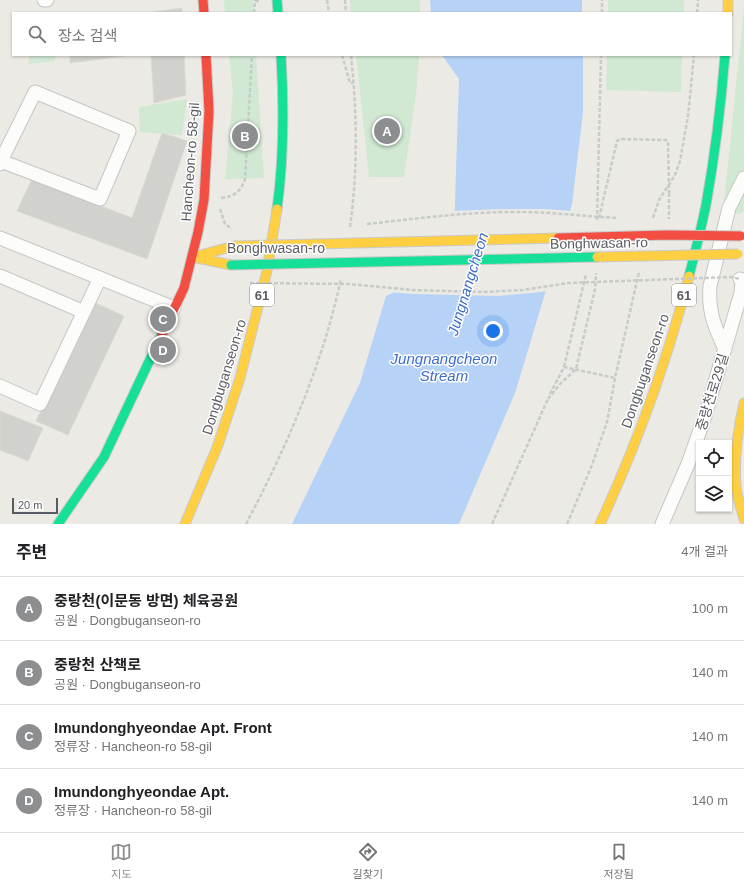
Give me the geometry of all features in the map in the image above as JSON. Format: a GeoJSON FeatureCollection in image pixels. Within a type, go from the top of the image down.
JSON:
{"type":"FeatureCollection","features":[{"type":"Feature","properties":{"kind":"main road"},"geometry":{"type":"LineString","coordinates":[[203,0],[204,12]]}},
{"type":"Feature","properties":{"kind":"main road"},"geometry":{"type":"LineString","coordinates":[[277,0],[278,12]]}},
{"type":"Feature","properties":{"kind":"main road"},"geometry":{"type":"LineString","coordinates":[[728,0],[728,12]]}},
{"type":"Feature","properties":{"kind":"main road","name":"Hancheon-ro 58-gil"},"geometry":{"type":"LineString","coordinates":[[58,524],[104,457],[184,288],[193,257],[204,192],[209,111],[206,56]]}},
{"type":"Feature","properties":{"kind":"main road","name":"Dongbuganseon-ro"},"geometry":{"type":"LineString","coordinates":[[185,524],[218,445],[240,378],[259,308],[267,271],[276,225],[280,188],[283,94],[281,56]]}},
{"type":"Feature","properties":{"kind":"main road","name":"Dongbuganseon-ro"},"geometry":{"type":"LineString","coordinates":[[600,524],[616,490],[649,408],[680,310],[706,206],[722,94],[725,56]]}},
{"type":"Feature","properties":{"kind":"main road","name":"Bonghwasan-ro"},"geometry":{"type":"LineString","coordinates":[[193,257],[234,246],[667,234],[743,235]]}},
{"type":"Feature","properties":{"kind":"main road","name":"Bonghwasan-ro"},"geometry":{"type":"LineString","coordinates":[[193,257],[231,264],[742,256]]}},
{"type":"Feature","properties":{"kind":"main road"},"geometry":{"type":"LineString","coordinates":[[744,402],[739,426],[736,469],[736,487],[744,519]]}},
{"type":"Feature","properties":{"kind":"main road","name":"Dongbuganseon-ro"},"geometry":{"type":"LineString","coordinates":[[183,504],[218,445]]}},
{"type":"Feature","properties":{"kind":"street"},"geometry":{"type":"LineString","coordinates":[[35,92],[129,131],[100,199],[1,163],[35,92]]}},
{"type":"Feature","properties":{"kind":"street"},"geometry":{"type":"LineString","coordinates":[[725,349],[712,319],[709,298],[710,286],[729,208],[744,178]]}},
{"type":"Feature","properties":{"kind":"street"},"geometry":{"type":"LineString","coordinates":[[0,238],[174,308]]}},
{"type":"Feature","properties":{"kind":"street"},"geometry":{"type":"LineString","coordinates":[[0,276],[84,312]]}},
{"type":"Feature","properties":{"kind":"street"},"geometry":{"type":"LineString","coordinates":[[0,386],[40,404],[100,278]]}},
{"type":"Feature","properties":{"kind":"street","name":"중랑천로29길"},"geometry":{"type":"LineString","coordinates":[[662,524],[688,464],[698,436],[741,293],[742,282],[740,279]]}},
{"type":"Feature","properties":{"kind":"path"},"geometry":{"type":"LineString","coordinates":[[327,0],[328,12]]}},
{"type":"Feature","properties":{"kind":"path"},"geometry":{"type":"LineString","coordinates":[[345,0],[346,12]]}},
{"type":"Feature","properties":{"kind":"path"},"geometry":{"type":"LineString","coordinates":[[602,0],[602,12]]}},
{"type":"Feature","properties":{"kind":"path"},"geometry":{"type":"LineString","coordinates":[[697,12],[698,0]]}},
{"type":"Feature","properties":{"kind":"path"},"geometry":{"type":"LineString","coordinates":[[254,12],[255,1]]}},
{"type":"Feature","properties":{"kind":"path"},"geometry":{"type":"LineString","coordinates":[[235,230],[227,227],[222,220],[219,198],[231,196],[239,191],[245,179],[252,56]]}},
{"type":"Feature","properties":{"kind":"path"},"geometry":{"type":"LineString","coordinates":[[342,56],[350,83],[354,83]]}},
{"type":"Feature","properties":{"kind":"path"},"geometry":{"type":"LineString","coordinates":[[349,234],[356,134],[351,56]]}},
{"type":"Feature","properties":{"kind":"path"},"geometry":{"type":"LineString","coordinates":[[647,220],[653,221],[659,200],[675,175],[680,161],[688,116],[694,56]]}},
{"type":"Feature","properties":{"kind":"path"},"geometry":{"type":"LineString","coordinates":[[669,173],[669,222]]}},
{"type":"Feature","properties":{"kind":"path"},"geometry":{"type":"LineString","coordinates":[[361,225],[454,214],[494,212],[528,212],[617,218]]}},
{"type":"Feature","properties":{"kind":"path"},"geometry":{"type":"LineString","coordinates":[[346,227],[353,226]]}},
{"type":"Feature","properties":{"kind":"path"},"geometry":{"type":"LineString","coordinates":[[567,524],[607,422],[615,378],[640,265]]}},
{"type":"Feature","properties":{"kind":"path"},"geometry":{"type":"LineString","coordinates":[[245,283],[349,284],[413,290],[485,292],[523,290],[568,283],[724,277],[740,279]]}},
{"type":"Feature","properties":{"kind":"path"},"geometry":{"type":"LineString","coordinates":[[246,524],[267,483],[305,400],[336,300],[341,278]]}},
{"type":"Feature","properties":{"kind":"path"},"geometry":{"type":"LineString","coordinates":[[492,524],[520,460],[564,367],[615,378]]}},
{"type":"Feature","properties":{"kind":"green space"},"geometry":{"type":"Polygon","coordinates":[[[224,0],[253,0],[254,12],[225,12],[224,0]]]}},
{"type":"Feature","properties":{"kind":"green space"},"geometry":{"type":"Polygon","coordinates":[[[350,0],[420,0],[420,12],[351,12],[350,0]]]}},
{"type":"Feature","properties":{"kind":"green space"},"geometry":{"type":"Polygon","coordinates":[[[608,0],[684,0],[684,12],[608,12],[608,0]]]}},
{"type":"Feature","properties":{"kind":"green space"},"geometry":{"type":"Polygon","coordinates":[[[744,8],[744,211],[740,214],[723,212],[744,8]]]}},
{"type":"Feature","properties":{"kind":"green space"},"geometry":{"type":"Polygon","coordinates":[[[30,56],[56,56],[54,61],[28,64],[30,56]]]}},
{"type":"Feature","properties":{"kind":"green space"},"geometry":{"type":"Polygon","coordinates":[[[229,56],[256,56],[264,178],[225,179],[233,93],[229,56]]]}},
{"type":"Feature","properties":{"kind":"green space"},"geometry":{"type":"Polygon","coordinates":[[[356,56],[419,56],[417,86],[404,177],[369,177],[356,56]]]}},
{"type":"Feature","properties":{"kind":"green space"},"geometry":{"type":"Polygon","coordinates":[[[607,56],[682,56],[681,92],[606,90],[607,56]]]}},
{"type":"Feature","properties":{"kind":"green space"},"geometry":{"type":"Polygon","coordinates":[[[187,99],[182,135],[140,132],[139,107],[187,99]]]}},
{"type":"Feature","properties":{"kind":"water"},"geometry":{"type":"Polygon","coordinates":[[[430,0],[582,0],[582,12],[431,12],[430,0]]]}},
{"type":"Feature","properties":{"kind":"water","name":"Jungnangcheon Stream"},"geometry":{"type":"Polygon","coordinates":[[[443,56],[583,56],[583,112],[572,204],[515,393],[459,524],[292,524],[360,383],[386,296],[453,265],[459,79],[443,56]]]}},
{"type":"Feature","properties":{"kind":"pier"},"geometry":{"type":"Polygon","coordinates":[[[545,209],[572,211],[548,291],[497,296],[390,292],[451,263],[453,211],[545,209]]]}},
{"type":"Feature","properties":{"kind":"building"},"geometry":{"type":"Polygon","coordinates":[[[182,8],[182,12],[153,12],[182,8]]]}},
{"type":"Feature","properties":{"kind":"building"},"geometry":{"type":"Polygon","coordinates":[[[70,56],[123,56],[70,63],[70,56]]]}},
{"type":"Feature","properties":{"kind":"building"},"geometry":{"type":"Polygon","coordinates":[[[151,56],[184,56],[186,95],[154,103],[151,56]]]}},
{"type":"Feature","properties":{"kind":"building"},"geometry":{"type":"Polygon","coordinates":[[[162,133],[187,141],[147,259],[17,211],[32,179],[132,218],[162,133]]]}},
{"type":"Feature","properties":{"kind":"building"},"geometry":{"type":"Polygon","coordinates":[[[93,302],[124,316],[68,435],[36,421],[93,302]]]}},
{"type":"Feature","properties":{"kind":"building"},"geometry":{"type":"Polygon","coordinates":[[[0,411],[43,428],[28,461],[0,450],[0,411]]]}},
{"type":"Feature","properties":{"kind":"traffic: fast"},"geometry":{"type":"LineString","coordinates":[[277,0],[278,12]]}},
{"type":"Feature","properties":{"kind":"traffic: fast"},"geometry":{"type":"LineString","coordinates":[[277,209],[283,132],[281,56]]}},
{"type":"Feature","properties":{"kind":"traffic: fast"},"geometry":{"type":"LineString","coordinates":[[689,276],[706,205],[722,92],[725,56]]}},
{"type":"Feature","properties":{"kind":"traffic: fast"},"geometry":{"type":"LineString","coordinates":[[231,265],[597,257]]}},
{"type":"Feature","properties":{"kind":"traffic: fast"},"geometry":{"type":"LineString","coordinates":[[58,524],[104,457],[162,334]]}},
{"type":"Feature","properties":{"kind":"traffic: slow"},"geometry":{"type":"LineString","coordinates":[[728,0],[728,12]]}},
{"type":"Feature","properties":{"kind":"traffic: slow"},"geometry":{"type":"LineString","coordinates":[[185,524],[218,445],[240,378],[267,271],[277,209]]}},
{"type":"Feature","properties":{"kind":"traffic: slow"},"geometry":{"type":"LineString","coordinates":[[234,246],[558,238]]}},
{"type":"Feature","properties":{"kind":"traffic: slow"},"geometry":{"type":"LineString","coordinates":[[231,265],[193,257],[234,246]]}},
{"type":"Feature","properties":{"kind":"traffic: slow"},"geometry":{"type":"LineString","coordinates":[[597,257],[738,254]]}},
{"type":"Feature","properties":{"kind":"traffic: slow"},"geometry":{"type":"LineString","coordinates":[[600,524],[639,433],[671,340],[689,276]]}},
{"type":"Feature","properties":{"kind":"traffic: slow"},"geometry":{"type":"LineString","coordinates":[[744,403],[737,444],[736,465],[737,494],[744,519]]}},
{"type":"Feature","properties":{"kind":"traffic: jam"},"geometry":{"type":"LineString","coordinates":[[203,0],[204,12]]}},
{"type":"Feature","properties":{"kind":"traffic: jam"},"geometry":{"type":"LineString","coordinates":[[162,334],[184,288],[198,232],[204,200],[209,111],[206,56]]}},
{"type":"Feature","properties":{"kind":"traffic: jam"},"geometry":{"type":"LineString","coordinates":[[558,238],[667,235],[741,236]]}},
{"type":"Feature","properties":{"kind":"place","name":"중랑천(이문동 방면) 체육공원"},"geometry":{"type":"Point","coordinates":[387,131]}},
{"type":"Feature","properties":{"kind":"place","name":"중랑천 산책로"},"geometry":{"type":"Point","coordinates":[245,136]}},
{"type":"Feature","properties":{"kind":"place","name":"Imundonghyeondae Apt. Front"},"geometry":{"type":"Point","coordinates":[163,319]}},
{"type":"Feature","properties":{"kind":"place","name":"Imundonghyeondae Apt."},"geometry":{"type":"Point","coordinates":[163,350]}},
{"type":"Feature","properties":{"kind":"water label","name":"Jungnangcheon"},"geometry":{"type":"Point","coordinates":[468,284]}}]}
